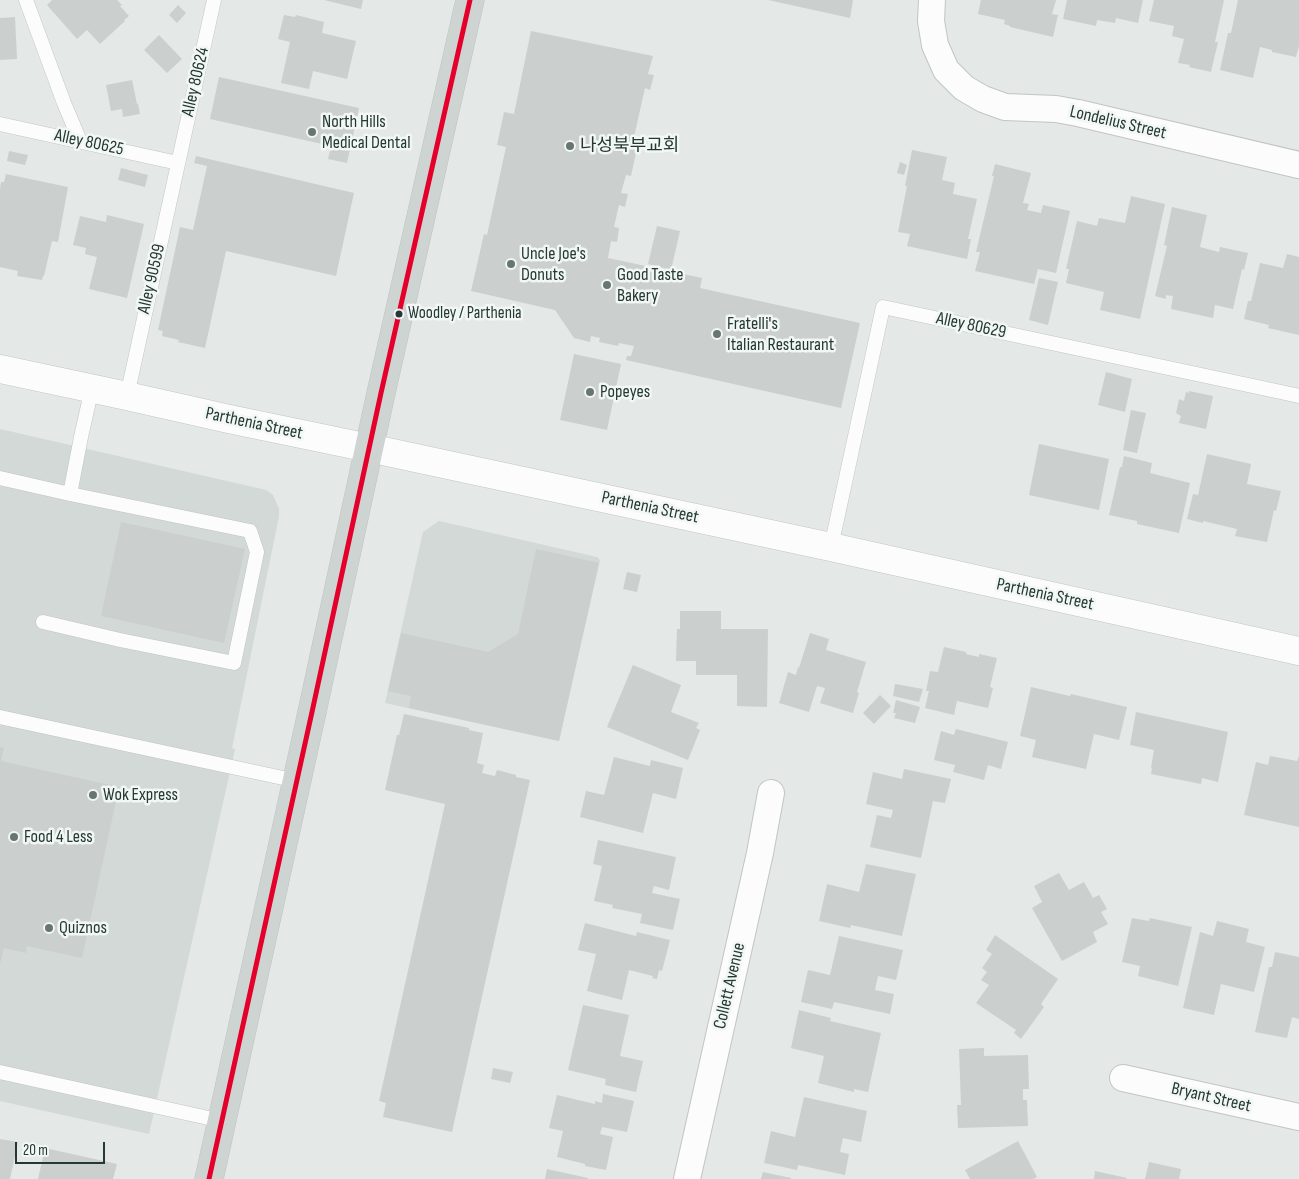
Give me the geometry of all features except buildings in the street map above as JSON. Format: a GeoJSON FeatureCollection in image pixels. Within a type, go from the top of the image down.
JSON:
{"type":"FeatureCollection","features":[{"type":"Feature","properties":{"kind":"main road"},"geometry":{"type":"LineString","coordinates":[[209,1179],[369,448],[470,0]]}},
{"type":"Feature","properties":{"kind":"main road","name":"Parthenia Street"},"geometry":{"type":"LineString","coordinates":[[0,368],[229,420],[369,448],[831,547],[1299,651]]}},
{"type":"Feature","properties":{"kind":"street","name":"Londelius Street"},"geometry":{"type":"LineString","coordinates":[[932,0],[931,21],[935,45],[946,70],[964,88],[983,99],[1006,107],[1056,109],[1078,113],[1299,165]]}},
{"type":"Feature","properties":{"kind":"street","name":"Collett Avenue"},"geometry":{"type":"LineString","coordinates":[[687,1179],[760,853],[771,793]]}},
{"type":"Feature","properties":{"kind":"street","name":"Bryant Street"},"geometry":{"type":"LineString","coordinates":[[1123,1078],[1299,1117]]}},
{"type":"Feature","properties":{"kind":"lane"},"geometry":{"type":"LineString","coordinates":[[26,0],[80,142]]}},
{"type":"Feature","properties":{"kind":"lane","name":"Alley 80624"},"geometry":{"type":"LineString","coordinates":[[178,163],[214,0]]}},
{"type":"Feature","properties":{"kind":"lane","name":"Alley 80625"},"geometry":{"type":"LineString","coordinates":[[0,124],[178,163]]}},
{"type":"Feature","properties":{"kind":"lane","name":"Alley 90599"},"geometry":{"type":"LineString","coordinates":[[127,396],[178,163]]}},
{"type":"Feature","properties":{"kind":"lane","name":"Alley 80629"},"geometry":{"type":"LineString","coordinates":[[831,547],[883,307],[1299,396]]}},
{"type":"Feature","properties":{"kind":"lane"},"geometry":{"type":"LineString","coordinates":[[70,494],[92,388]]}},
{"type":"Feature","properties":{"kind":"lane"},"geometry":{"type":"LineString","coordinates":[[0,478],[250,531],[257,552],[234,663],[43,622]]}},
{"type":"Feature","properties":{"kind":"lane"},"geometry":{"type":"LineString","coordinates":[[0,718],[297,781]]}},
{"type":"Feature","properties":{"kind":"lane"},"geometry":{"type":"LineString","coordinates":[[0,1072],[222,1121]]}},
{"type":"Feature","properties":{"kind":"shaded area"},"geometry":{"type":"Polygon","coordinates":[[[0,429],[266,490],[273,495],[279,509],[232,748],[235,749],[149,1134],[0,1101],[0,429]]]}},
{"type":"Feature","properties":{"kind":"shaded area"},"geometry":{"type":"Polygon","coordinates":[[[439,521],[597,557],[600,560],[559,741],[385,703],[423,532],[439,521]]]}},
{"type":"Feature","properties":{"kind":"transit line"},"geometry":{"type":"LineString","coordinates":[[209,1179],[381,393],[470,0]]}},
{"type":"Feature","properties":{"kind":"place","name":"North Hills Medical Dental"},"geometry":{"type":"Point","coordinates":[312,132]}},
{"type":"Feature","properties":{"kind":"place","name":"나성북부교회"},"geometry":{"type":"Point","coordinates":[570,146]}},
{"type":"Feature","properties":{"kind":"place","name":"Uncle Joe's Donuts"},"geometry":{"type":"Point","coordinates":[511,264]}},
{"type":"Feature","properties":{"kind":"place","name":"Good Taste Bakery"},"geometry":{"type":"Point","coordinates":[607,285]}},
{"type":"Feature","properties":{"kind":"place","name":"Woodley / Parthenia"},"geometry":{"type":"Point","coordinates":[399,314]}},
{"type":"Feature","properties":{"kind":"place","name":"Fratelli's Italian Restaurant"},"geometry":{"type":"Point","coordinates":[717,334]}},
{"type":"Feature","properties":{"kind":"place","name":"Popeyes"},"geometry":{"type":"Point","coordinates":[590,392]}},
{"type":"Feature","properties":{"kind":"place","name":"Wok Express"},"geometry":{"type":"Point","coordinates":[93,795]}},
{"type":"Feature","properties":{"kind":"place","name":"Food 4 Less"},"geometry":{"type":"Point","coordinates":[14,837]}},
{"type":"Feature","properties":{"kind":"place","name":"Quiznos"},"geometry":{"type":"Point","coordinates":[49,928]}}]}
